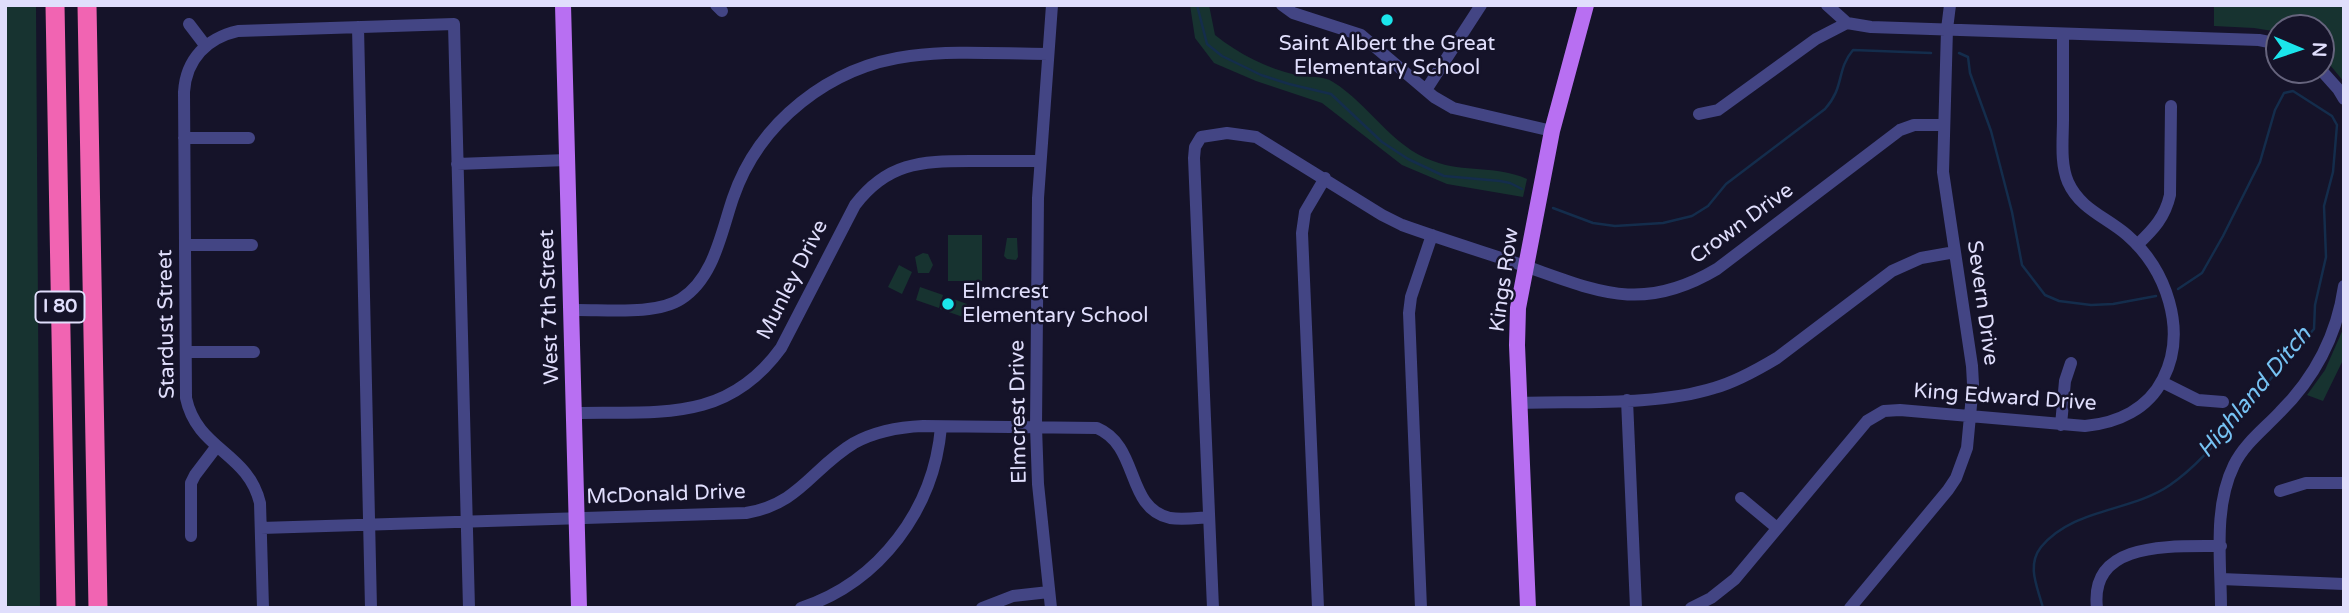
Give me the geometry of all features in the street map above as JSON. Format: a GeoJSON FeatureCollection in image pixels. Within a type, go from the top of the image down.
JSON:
{"type":"FeatureCollection","features":[{"type":"Feature","properties":{"kind":"highway","name":"I 80"},"geometry":{"type":"LineString","coordinates":[[55,5],[66,608]]}},
{"type":"Feature","properties":{"kind":"highway","name":"I 80"},"geometry":{"type":"LineString","coordinates":[[87,5],[98,608]]}},
{"type":"Feature","properties":{"kind":"main road","name":"West 7th Street"},"geometry":{"type":"LineString","coordinates":[[563,5],[579,608]]}},
{"type":"Feature","properties":{"kind":"main road","name":"Kings Row"},"geometry":{"type":"LineString","coordinates":[[1528,608],[1517,322],[1552,131],[1586,5]]}},
{"type":"Feature","properties":{"kind":"street","name":"Elmcrest Drive"},"geometry":{"type":"LineString","coordinates":[[1051,608],[1038,484],[1036,426],[1040,161],[1052,5]]}},
{"type":"Feature","properties":{"kind":"street"},"geometry":{"type":"LineString","coordinates":[[1282,5],[1293,13],[1355,32],[1426,90],[1453,108],[1552,131]]}},
{"type":"Feature","properties":{"kind":"street"},"geometry":{"type":"LineString","coordinates":[[1426,90],[1481,5]]}},
{"type":"Feature","properties":{"kind":"street"},"geometry":{"type":"LineString","coordinates":[[1827,5],[1847,23],[1871,27],[2265,41]]}},
{"type":"Feature","properties":{"kind":"street","name":"Severn Drive"},"geometry":{"type":"LineString","coordinates":[[1850,608],[1948,490],[1963,464],[1967,448],[1972,366],[1943,172],[1950,5]]}},
{"type":"Feature","properties":{"kind":"street"},"geometry":{"type":"LineString","coordinates":[[1699,114],[1718,110],[1816,39],[1847,23]]}},
{"type":"Feature","properties":{"kind":"street"},"geometry":{"type":"LineString","coordinates":[[190,24],[205,45],[226,33],[238,31],[454,24],[469,608]]}},
{"type":"Feature","properties":{"kind":"street"},"geometry":{"type":"LineString","coordinates":[[358,27],[371,608]]}},
{"type":"Feature","properties":{"kind":"street","name":"King Edward Drive"},"geometry":{"type":"LineString","coordinates":[[1691,608],[1711,598],[1729,584],[1867,421],[1876,415],[1900,410],[2085,426],[2116,421],[2140,408],[2162,382],[2174,342],[2171,310],[2161,279],[2137,245],[2125,233],[2082,203],[2068,182],[2063,159],[2063,34]]}},
{"type":"Feature","properties":{"kind":"street","name":"Stardust Street"},"geometry":{"type":"LineString","coordinates":[[205,45],[197,53],[187,73],[184,92],[188,410],[199,430],[253,481],[260,503],[263,608]]}},
{"type":"Feature","properties":{"kind":"street"},"geometry":{"type":"LineString","coordinates":[[571,310],[664,306],[691,292],[699,284],[709,265],[737,187],[752,157],[783,118],[826,85],[855,70],[911,55],[1048,54]]}},
{"type":"Feature","properties":{"kind":"street"},"geometry":{"type":"LineString","coordinates":[[2333,84],[2344,99]]}},
{"type":"Feature","properties":{"kind":"street"},"geometry":{"type":"LineString","coordinates":[[2137,245],[2156,227],[2168,206],[2171,106]]}},
{"type":"Feature","properties":{"kind":"street","name":"Crown Drive"},"geometry":{"type":"LineString","coordinates":[[1209,517],[1194,158],[1195,147],[1201,137],[1227,133],[1256,137],[1392,221],[1592,290],[1611,294],[1648,294],[1683,287],[1717,269],[1900,130],[1914,125],[1943,125]]}},
{"type":"Feature","properties":{"kind":"street"},"geometry":{"type":"LineString","coordinates":[[184,138],[249,138]]}},
{"type":"Feature","properties":{"kind":"street"},"geometry":{"type":"LineString","coordinates":[[457,164],[567,160]]}},
{"type":"Feature","properties":{"kind":"street","name":"Munley Drive"},"geometry":{"type":"LineString","coordinates":[[574,413],[689,410],[725,398],[746,385],[765,368],[781,348],[855,205],[869,188],[896,169],[934,161],[1040,161]]}},
{"type":"Feature","properties":{"kind":"street"},"geometry":{"type":"LineString","coordinates":[[1318,608],[1302,225],[1306,212],[1325,178]]}},
{"type":"Feature","properties":{"kind":"street"},"geometry":{"type":"LineString","coordinates":[[1421,608],[1409,313],[1411,296],[1432,235]]}},
{"type":"Feature","properties":{"kind":"street"},"geometry":{"type":"LineString","coordinates":[[185,245],[252,245]]}},
{"type":"Feature","properties":{"kind":"street"},"geometry":{"type":"LineString","coordinates":[[1520,403],[1627,400],[1692,394],[1736,380],[1777,358],[1892,271],[1921,258],[1955,252]]}},
{"type":"Feature","properties":{"kind":"street"},"geometry":{"type":"LineString","coordinates":[[2221,608],[2224,494],[2234,464],[2252,440],[2298,393],[2316,367],[2335,327],[2344,286]]}},
{"type":"Feature","properties":{"kind":"street"},"geometry":{"type":"LineString","coordinates":[[186,352],[254,352]]}},
{"type":"Feature","properties":{"kind":"street"},"geometry":{"type":"LineString","coordinates":[[2061,425],[2065,381],[2071,363]]}},
{"type":"Feature","properties":{"kind":"street"},"geometry":{"type":"LineString","coordinates":[[2162,382],[2198,400],[2223,402]]}},
{"type":"Feature","properties":{"kind":"street"},"geometry":{"type":"LineString","coordinates":[[1627,400],[1636,608]]}},
{"type":"Feature","properties":{"kind":"street"},"geometry":{"type":"LineString","coordinates":[[801,608],[830,596],[862,576],[900,537],[919,507],[931,480],[941,427]]}},
{"type":"Feature","properties":{"kind":"street","name":"McDonald Drive"},"geometry":{"type":"LineString","coordinates":[[261,528],[734,514],[758,511],[785,500],[842,451],[867,437],[894,428],[941,427],[1090,427],[1103,431],[1116,440],[1123,450],[1139,491],[1152,509],[1170,518],[1209,517]]}},
{"type":"Feature","properties":{"kind":"street"},"geometry":{"type":"LineString","coordinates":[[191,536],[191,483],[217,446]]}},
{"type":"Feature","properties":{"kind":"street"},"geometry":{"type":"LineString","coordinates":[[2280,491],[2312,482],[2344,483]]}},
{"type":"Feature","properties":{"kind":"street"},"geometry":{"type":"LineString","coordinates":[[1741,498],[1777,528]]}},
{"type":"Feature","properties":{"kind":"street"},"geometry":{"type":"LineString","coordinates":[[1209,517],[1213,608]]}},
{"type":"Feature","properties":{"kind":"street"},"geometry":{"type":"LineString","coordinates":[[2097,608],[2096,596],[2100,577],[2116,560],[2169,547],[2221,547]]}},
{"type":"Feature","properties":{"kind":"street"},"geometry":{"type":"LineString","coordinates":[[2221,579],[2344,584]]}},
{"type":"Feature","properties":{"kind":"street"},"geometry":{"type":"LineString","coordinates":[[982,608],[1013,596],[1049,592]]}},
{"type":"Feature","properties":{"kind":"green space"},"geometry":{"type":"Polygon","coordinates":[[[5,5],[36,5],[40,608],[5,608],[5,5]]]}},
{"type":"Feature","properties":{"kind":"green space"},"geometry":{"type":"Polygon","coordinates":[[[1190,5],[1209,5],[1215,35],[1243,54],[1285,72],[1325,78],[1333,82],[1393,136],[1418,154],[1445,165],[1504,172],[1527,179],[1523,197],[1447,184],[1402,165],[1322,103],[1256,81],[1214,63],[1195,38],[1190,5]]]}},
{"type":"Feature","properties":{"kind":"green space"},"geometry":{"type":"Polygon","coordinates":[[[2214,5],[2344,5],[2344,82],[2335,71],[2335,14],[2265,14],[2265,30],[2214,26],[2214,5]]]}},
{"type":"Feature","properties":{"kind":"green space"},"geometry":{"type":"Polygon","coordinates":[[[948,235],[982,235],[982,281],[948,281],[948,235]]]}},
{"type":"Feature","properties":{"kind":"green space"},"geometry":{"type":"Polygon","coordinates":[[[1007,238],[1017,238],[1016,260],[1004,256],[1007,238]]]}},
{"type":"Feature","properties":{"kind":"green space"},"geometry":{"type":"Polygon","coordinates":[[[928,254],[933,265],[929,273],[918,273],[915,257],[928,254]]]}},
{"type":"Feature","properties":{"kind":"green space"},"geometry":{"type":"Polygon","coordinates":[[[899,265],[912,272],[902,294],[888,287],[899,265]]]}},
{"type":"Feature","properties":{"kind":"green space"},"geometry":{"type":"Polygon","coordinates":[[[920,287],[943,295],[939,308],[916,300],[920,287]]]}},
{"type":"Feature","properties":{"kind":"green space"},"geometry":{"type":"Polygon","coordinates":[[[945,296],[967,304],[963,317],[940,309],[945,296]]]}},
{"type":"Feature","properties":{"kind":"green space"},"geometry":{"type":"Polygon","coordinates":[[[2344,327],[2344,358],[2323,401],[2307,395],[2325,370],[2344,327]]]}},
{"type":"Feature","properties":{"kind":"waterway","name":"Highland Ditch"},"geometry":{"type":"LineString","coordinates":[[1197,5],[1207,44],[1222,56],[1261,75],[1331,94],[1382,142],[1408,159],[1444,176],[1500,181],[1522,189]]}},
{"type":"Feature","properties":{"kind":"waterway","name":"Highland Ditch"},"geometry":{"type":"LineString","coordinates":[[1553,208],[1593,223],[1615,226],[1663,223],[1692,216],[1708,206],[1726,184],[1825,109],[1835,93],[1844,65],[1853,50],[1931,53]]}},
{"type":"Feature","properties":{"kind":"waterway","name":"Highland Ditch"},"geometry":{"type":"LineString","coordinates":[[1959,53],[1968,57],[1970,73],[1991,131],[2012,212],[2022,265],[2045,295],[2059,301],[2091,305],[2156,296]]}},
{"type":"Feature","properties":{"kind":"waterway","name":"Highland Ditch"},"geometry":{"type":"LineString","coordinates":[[2043,608],[2034,569],[2034,562],[2041,547],[2054,534],[2069,525],[2155,494],[2180,478],[2199,461],[2314,329],[2315,305],[2326,257],[2324,206],[2333,172],[2337,125],[2332,116],[2293,91],[2284,93],[2275,110],[2260,162],[2223,236],[2202,273],[2178,289]]}},
{"type":"Feature","properties":{"kind":"place","name":"Saint Albert the Great Elementary School"},"geometry":{"type":"Point","coordinates":[1387,20]}},
{"type":"Feature","properties":{"kind":"place","name":"Elmcrest Elementary School"},"geometry":{"type":"Point","coordinates":[948,304]}}]}
